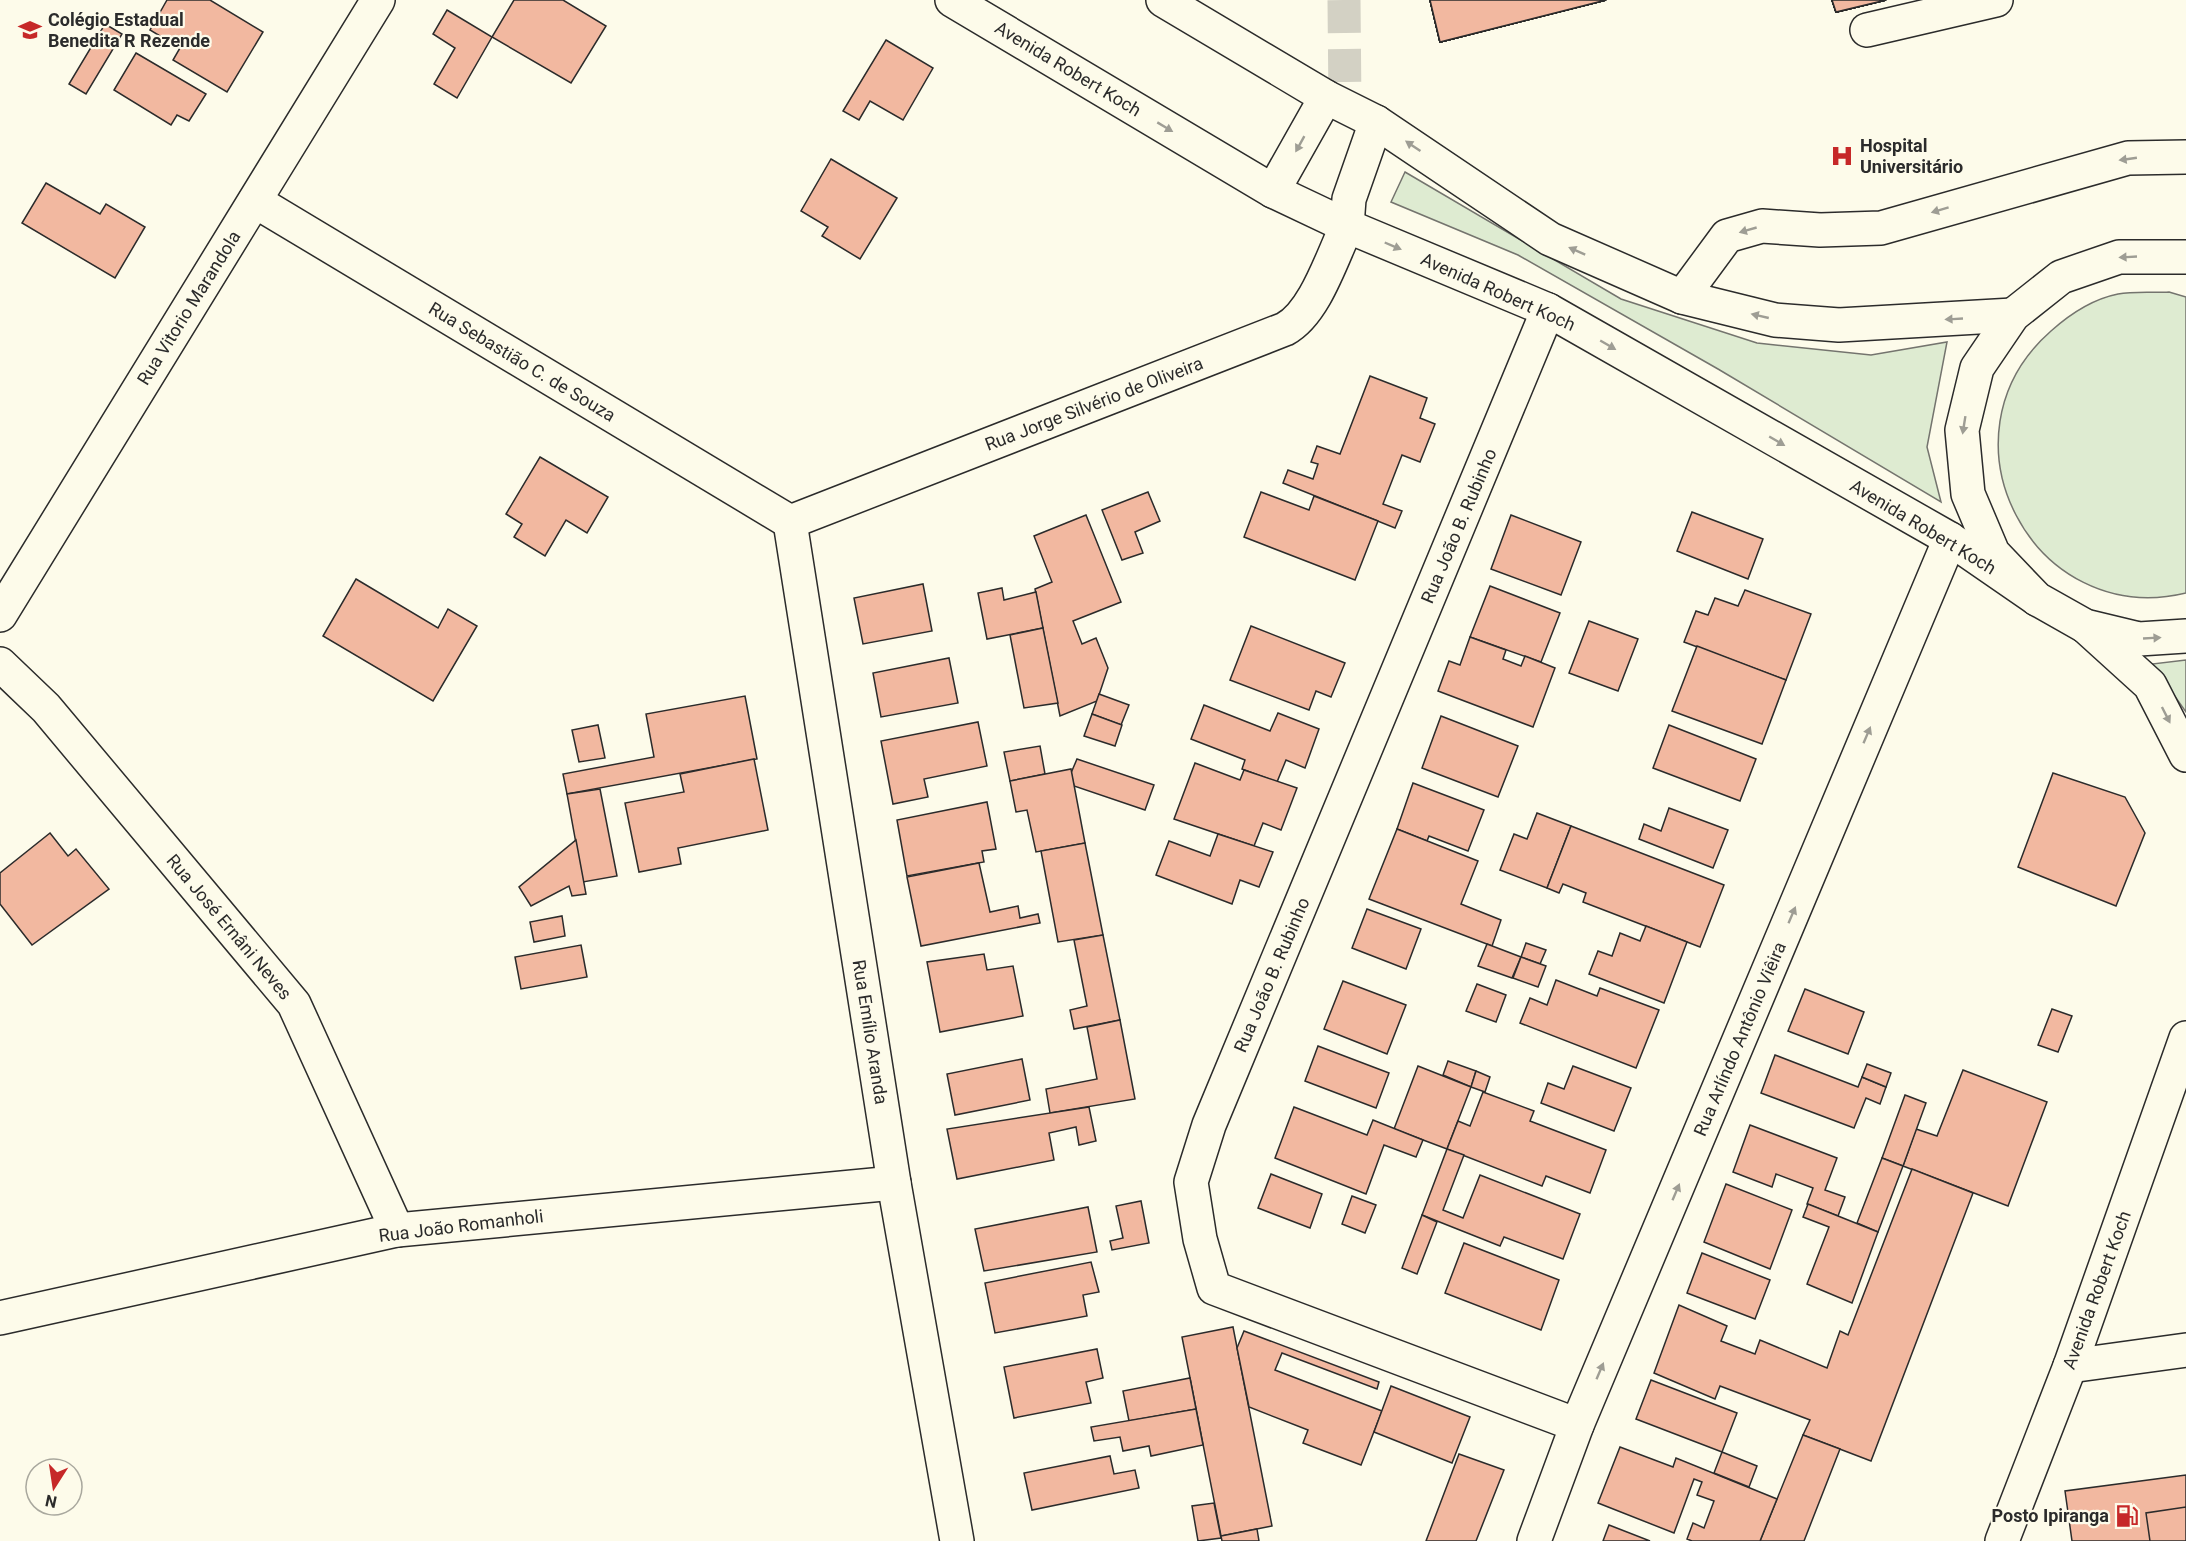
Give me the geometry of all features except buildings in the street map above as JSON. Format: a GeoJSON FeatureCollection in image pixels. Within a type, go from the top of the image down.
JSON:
{"type":"FeatureCollection","features":[{"type":"Feature","properties":{"kind":"street","name":"Rua Vitorio Marandola"},"geometry":{"type":"LineString","coordinates":[[0,615],[378,0]]}},
{"type":"Feature","properties":{"kind":"street","name":"Avenida Robert Koch"},"geometry":{"type":"LineString","coordinates":[[952,0],[1273,191],[1347,226],[1548,310],[1950,539],[2037,599]]}},
{"type":"Feature","properties":{"kind":"street"},"geometry":{"type":"LineString","coordinates":[[1163,0],[1326,97],[1376,122],[1550,239],[1682,297],[1775,320],[1839,325],[2013,315]]}},
{"type":"Feature","properties":{"kind":"street"},"geometry":{"type":"LineString","coordinates":[[1867,30],[1996,0]]}},
{"type":"Feature","properties":{"kind":"street"},"geometry":{"type":"LineString","coordinates":[[1273,191],[1326,97]]}},
{"type":"Feature","properties":{"kind":"street","name":"Rua Jorge Silvério de Oliveira"},"geometry":{"type":"LineString","coordinates":[[790,522],[1285,330],[1297,323],[1312,301],[1347,226],[1349,199],[1376,122]]}},
{"type":"Feature","properties":{"kind":"street"},"geometry":{"type":"LineString","coordinates":[[1682,297],[1727,236],[1762,226],[1820,230],[1881,228],[2128,158],[2186,157]]}},
{"type":"Feature","properties":{"kind":"street","name":"Rua Sebastião C. de Souza"},"geometry":{"type":"LineString","coordinates":[[255,201],[790,522]]}},
{"type":"Feature","properties":{"kind":"street"},"geometry":{"type":"LineString","coordinates":[[2186,257],[2119,257],[2061,277],[2013,315],[1977,368],[1962,430],[1968,494],[1993,553],[2037,599],[2085,626],[2150,685],[2186,755]]}},
{"type":"Feature","properties":{"kind":"street","name":"Rua João B. Rubinho"},"geometry":{"type":"LineString","coordinates":[[1548,310],[1209,1125],[1191,1182],[1200,1239],[1214,1288],[1577,1425]]}},
{"type":"Feature","properties":{"kind":"street","name":"Rua Emílio Aranda"},"geometry":{"type":"LineString","coordinates":[[790,522],[894,1183],[957,1541]]}},
{"type":"Feature","properties":{"kind":"street","name":"Rua Arlíndo Antônio Viêira"},"geometry":{"type":"LineString","coordinates":[[1534,1541],[1577,1425],[1950,539]]}},
{"type":"Feature","properties":{"kind":"street"},"geometry":{"type":"LineString","coordinates":[[2085,626],[2139,639],[2186,636]]}},
{"type":"Feature","properties":{"kind":"street","name":"Rua José Ernâni Neves"},"geometry":{"type":"LineString","coordinates":[[0,664],[46,708],[294,1004],[397,1230]]}},
{"type":"Feature","properties":{"kind":"street","name":"Avenida Robert Koch"},"geometry":{"type":"LineString","coordinates":[[2002,1541],[2070,1366],[2186,1038]]}},
{"type":"Feature","properties":{"kind":"street","name":"Rua João Romanholi"},"geometry":{"type":"LineString","coordinates":[[0,1318],[397,1230],[894,1183]]}},
{"type":"Feature","properties":{"kind":"street"},"geometry":{"type":"LineString","coordinates":[[2070,1366],[2186,1350]]}},
{"type":"Feature","properties":{"kind":"green space"},"geometry":{"type":"Polygon","coordinates":[[[1405,172],[1621,299],[1757,343],[1871,355],[1947,342],[1927,447],[1941,502],[1718,369],[1518,255],[1391,202],[1405,172]]]}},
{"type":"Feature","properties":{"kind":"green space"},"geometry":{"type":"Polygon","coordinates":[[[2169,292],[2186,297],[2186,593],[2131,597],[2083,582],[2044,554],[2016,515],[2001,470],[2000,421],[2016,374],[2051,331],[2066,319],[2091,303],[2109,296],[2169,292]]]}},
{"type":"Feature","properties":{"kind":"green space"},"geometry":{"type":"Polygon","coordinates":[[[2186,660],[2186,712],[2152,664],[2186,660]]]}},
{"type":"Feature","properties":{"kind":"tunnel"},"geometry":{"type":"LineString","coordinates":[[1344,0],[1345,106]]}},
{"type":"Feature","properties":{"kind":"place","name":"Colégio Estadual Benedita R Rezende"},"geometry":{"type":"Point","coordinates":[30,30]}},
{"type":"Feature","properties":{"kind":"place","name":"Hospital Universitário"},"geometry":{"type":"Point","coordinates":[1842,156]}},
{"type":"Feature","properties":{"kind":"place","name":"Posto Ipiranga"},"geometry":{"type":"Point","coordinates":[2127,1516]}}]}
